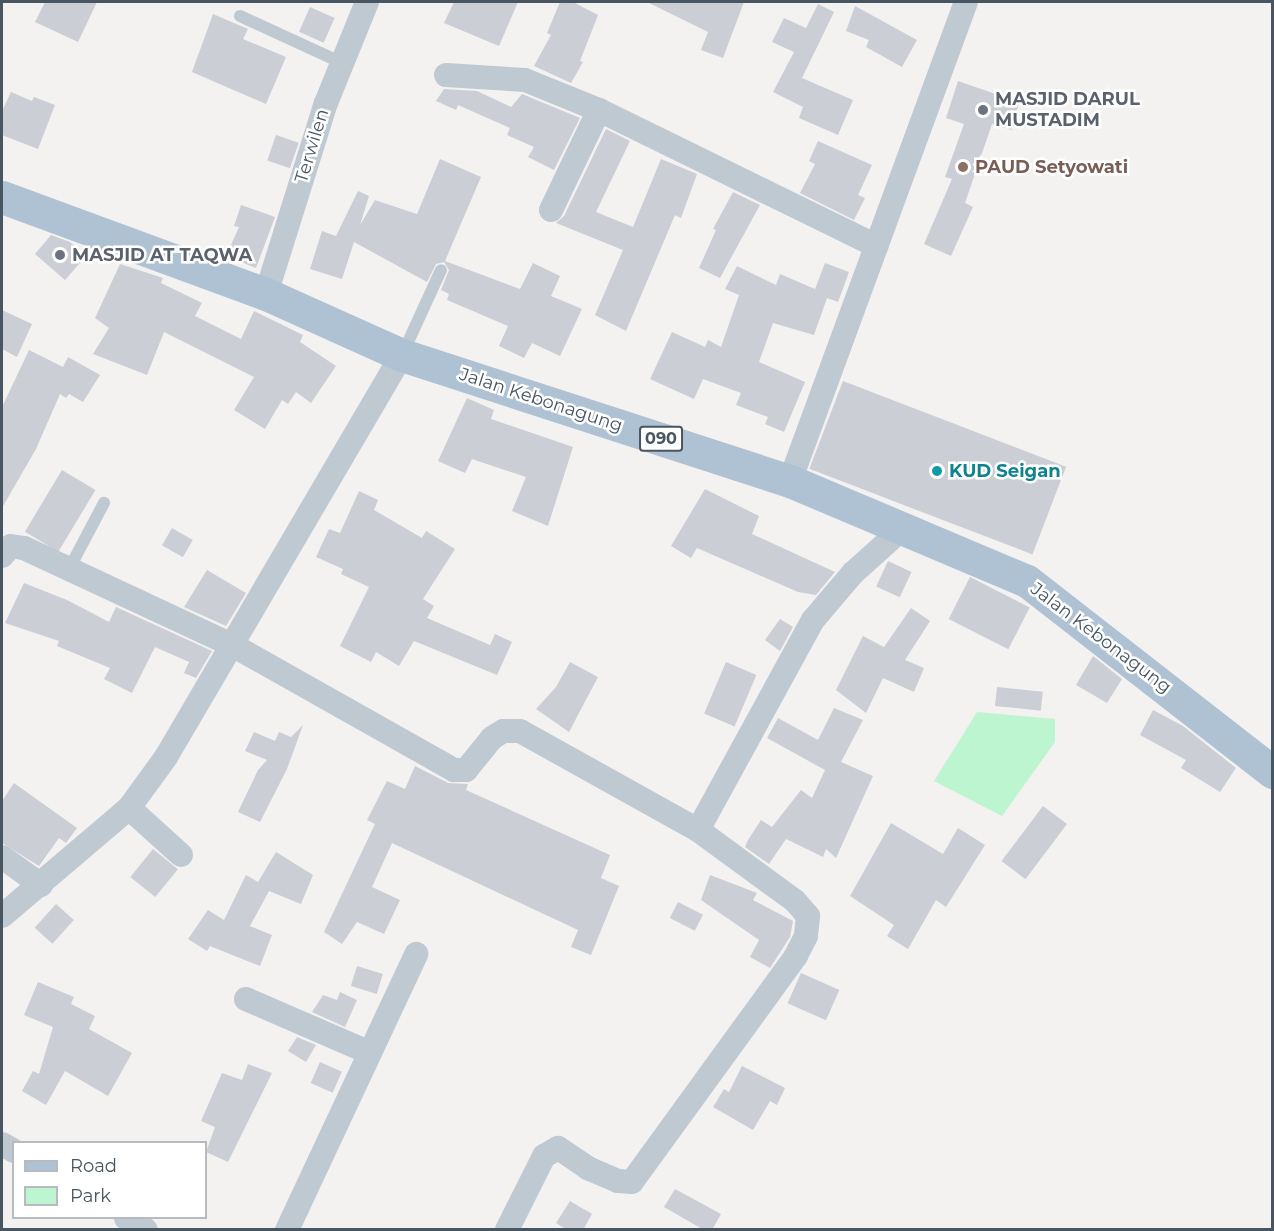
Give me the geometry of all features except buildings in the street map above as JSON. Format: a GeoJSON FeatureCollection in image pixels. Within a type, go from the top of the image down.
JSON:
{"type":"FeatureCollection","features":[{"type":"Feature","properties":{"kind":"main road","name":"Jalan Kebonagung"},"geometry":{"type":"LineString","coordinates":[[2,197],[266,294],[402,355],[790,481],[1027,581],[1272,772]]}},
{"type":"Feature","properties":{"kind":"street","name":"Terwilen"},"geometry":{"type":"LineString","coordinates":[[266,294],[342,63],[367,2]]}},
{"type":"Feature","properties":{"kind":"street"},"geometry":{"type":"LineString","coordinates":[[790,481],[966,2]]}},
{"type":"Feature","properties":{"kind":"street"},"geometry":{"type":"LineString","coordinates":[[446,75],[525,80],[599,110],[876,246]]}},
{"type":"Feature","properties":{"kind":"street"},"geometry":{"type":"LineString","coordinates":[[551,210],[599,110]]}},
{"type":"Feature","properties":{"kind":"street"},"geometry":{"type":"LineString","coordinates":[[2,916],[129,808],[166,758],[234,646],[402,355]]}},
{"type":"Feature","properties":{"kind":"street"},"geometry":{"type":"LineString","coordinates":[[698,830],[813,620],[853,573],[902,529]]}},
{"type":"Feature","properties":{"kind":"street"},"geometry":{"type":"LineString","coordinates":[[2,556],[12,546],[18,546],[234,646],[453,771],[466,770],[492,738],[503,731],[520,731],[698,830],[795,901],[808,916],[806,936],[796,956],[632,1182],[618,1181],[588,1168],[558,1148],[544,1156],[507,1230]]}},
{"type":"Feature","properties":{"kind":"street"},"geometry":{"type":"LineString","coordinates":[[129,808],[181,855]]}},
{"type":"Feature","properties":{"kind":"street"},"geometry":{"type":"LineString","coordinates":[[2,857],[41,885]]}},
{"type":"Feature","properties":{"kind":"street"},"geometry":{"type":"LineString","coordinates":[[287,1230],[416,954]]}},
{"type":"Feature","properties":{"kind":"street"},"geometry":{"type":"LineString","coordinates":[[246,999],[370,1053]]}},
{"type":"Feature","properties":{"kind":"street"},"geometry":{"type":"LineString","coordinates":[[128,1219],[146,1230]]}},
{"type":"Feature","properties":{"kind":"lane"},"geometry":{"type":"LineString","coordinates":[[240,16],[342,63]]}},
{"type":"Feature","properties":{"kind":"lane"},"geometry":{"type":"LineString","coordinates":[[402,355],[441,270]]}},
{"type":"Feature","properties":{"kind":"lane"},"geometry":{"type":"LineString","coordinates":[[69,569],[104,503]]}},
{"type":"Feature","properties":{"kind":"green space"},"geometry":{"type":"Polygon","coordinates":[[[977,712],[1055,719],[1055,742],[1002,816],[934,781],[977,712]]]}},
{"type":"Feature","properties":{"kind":"place","name":"MASJID DARUL MUSTADIM"},"geometry":{"type":"Point","coordinates":[983,110]}},
{"type":"Feature","properties":{"kind":"place","name":"PAUD Setyowati"},"geometry":{"type":"Point","coordinates":[963,167]}},
{"type":"Feature","properties":{"kind":"place","name":"MASJID AT TAQWA"},"geometry":{"type":"Point","coordinates":[60,255]}},
{"type":"Feature","properties":{"kind":"place","name":"KUD Seigan"},"geometry":{"type":"Point","coordinates":[937,471]}}]}
